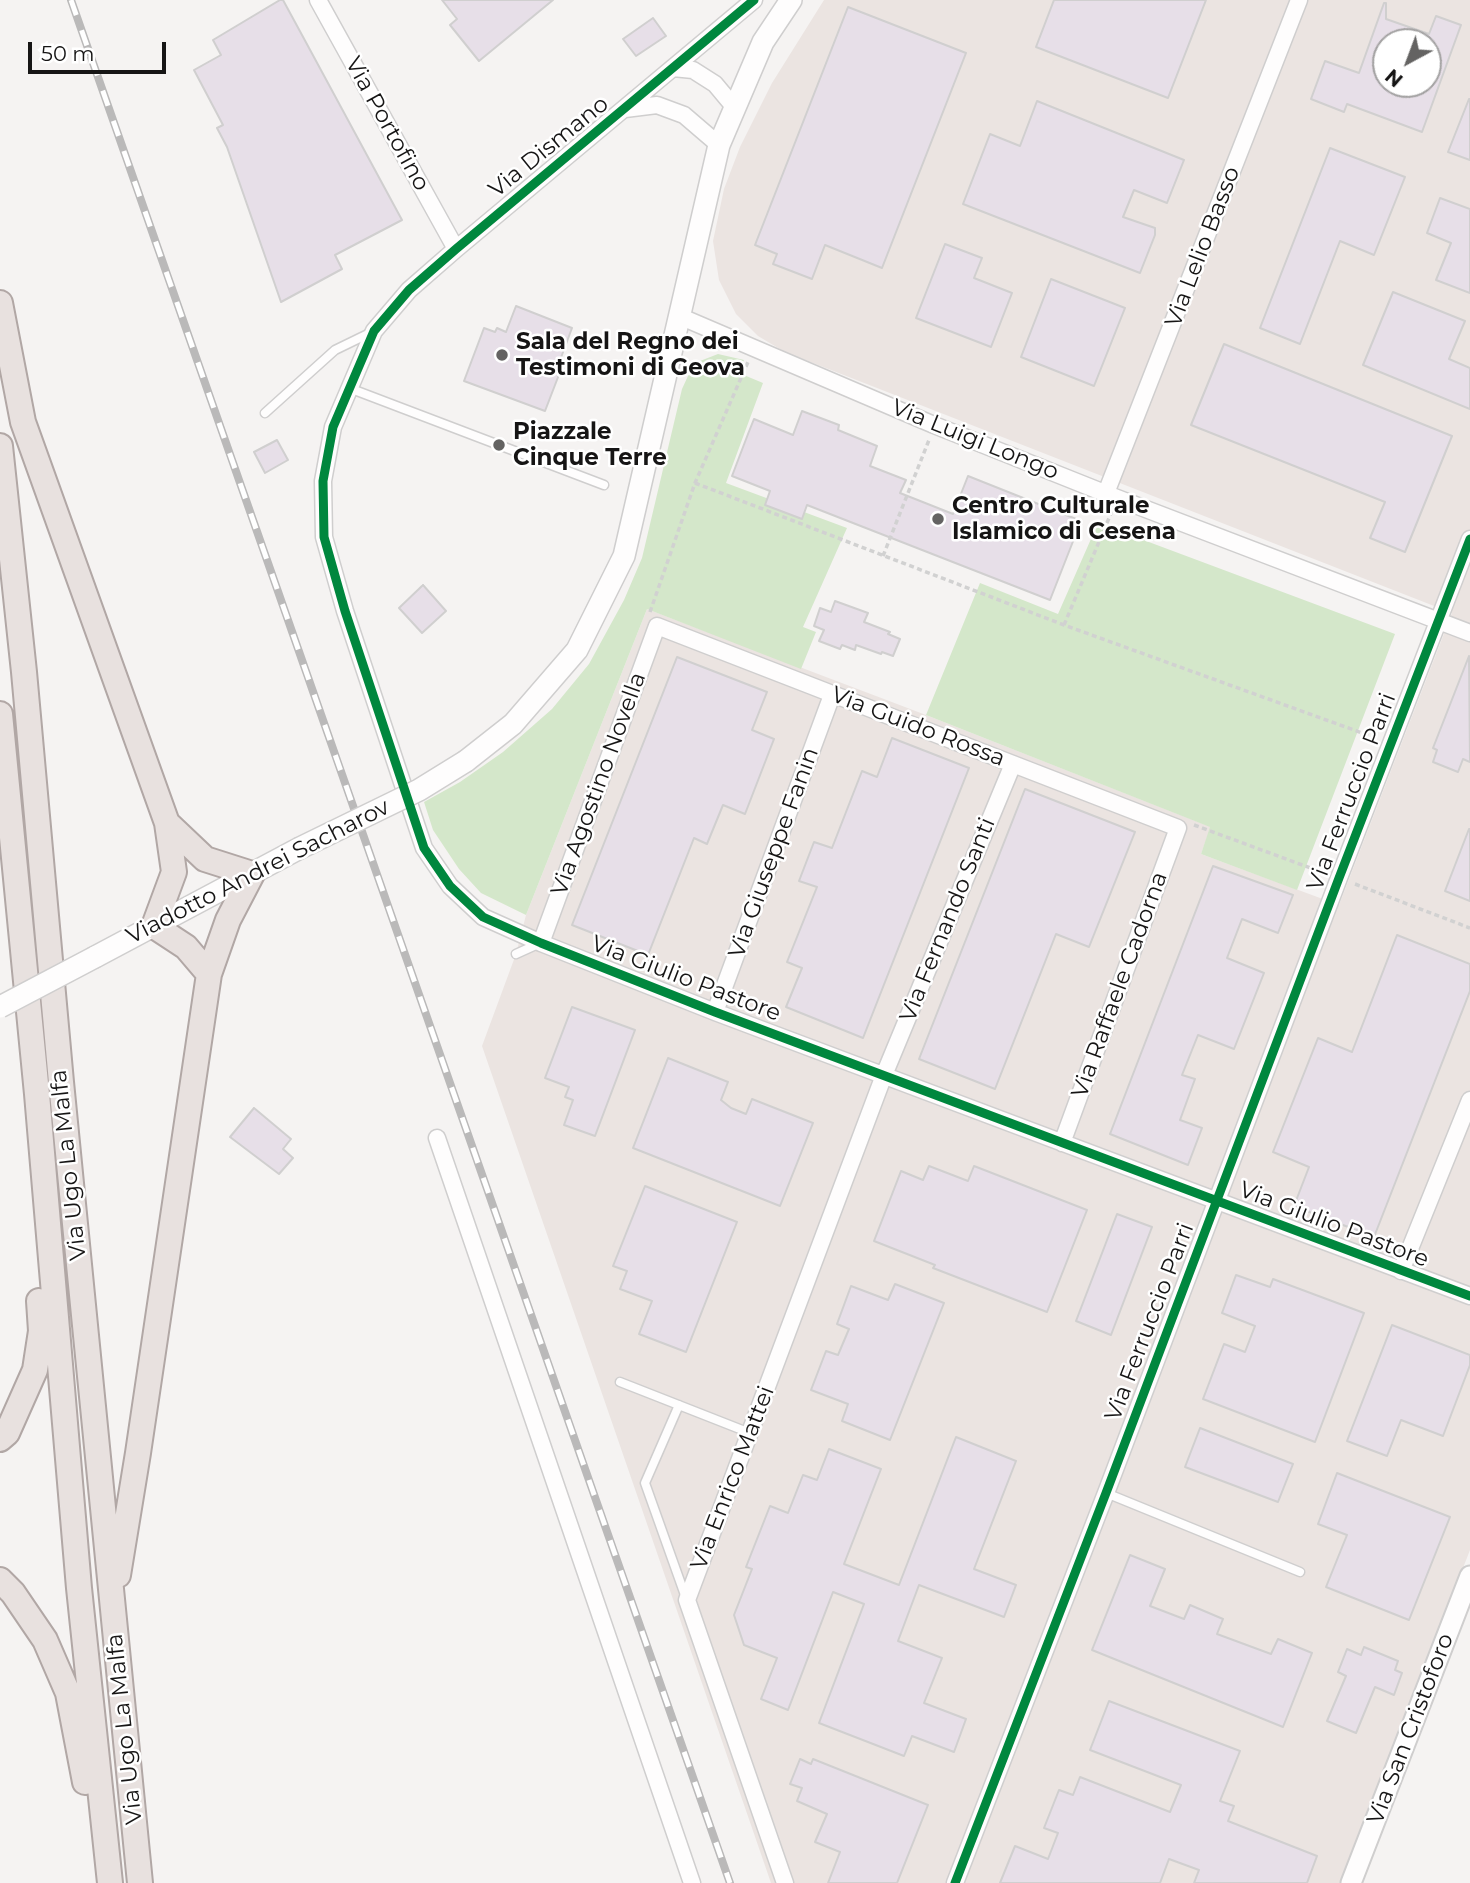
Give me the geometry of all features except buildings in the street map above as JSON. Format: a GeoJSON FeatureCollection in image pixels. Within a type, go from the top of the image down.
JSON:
{"type":"FeatureCollection","features":[{"type":"Feature","properties":{"kind":"highway"},"geometry":{"type":"LineString","coordinates":[[0,303],[23,422],[167,823],[174,872],[153,926],[186,947],[209,974]]}},
{"type":"Feature","properties":{"kind":"highway","name":"Via Ugo La Malfa"},"geometry":{"type":"LineString","coordinates":[[0,446],[140,1883]]}},
{"type":"Feature","properties":{"kind":"highway","name":"Via Ugo La Malfa"},"geometry":{"type":"LineString","coordinates":[[0,714],[108,1883]]}},
{"type":"Feature","properties":{"kind":"highway"},"geometry":{"type":"LineString","coordinates":[[113,1608],[209,974],[228,920],[252,874],[205,859],[167,823]]}},
{"type":"Feature","properties":{"kind":"highway"},"geometry":{"type":"LineString","coordinates":[[0,1439],[7,1433],[35,1370],[41,1331],[32,1187],[37,1094]]}},
{"type":"Feature","properties":{"kind":"highway"},"geometry":{"type":"LineString","coordinates":[[0,1580],[13,1593],[45,1640],[68,1692],[93,1824],[108,1883]]}},
{"type":"Feature","properties":{"kind":"main road"},"geometry":{"type":"LineString","coordinates":[[719,145],[763,42],[791,0]]}},
{"type":"Feature","properties":{"kind":"main road","name":"Viadotto Andrei Sacharov"},"geometry":{"type":"LineString","coordinates":[[0,1007],[298,849],[419,790],[466,761],[513,724],[577,650],[624,556],[719,145]]}},
{"type":"Feature","properties":{"kind":"street","name":"Via Portofino"},"geometry":{"type":"LineString","coordinates":[[318,0],[456,249]]}},
{"type":"Feature","properties":{"kind":"street","name":"Via Dismano"},"geometry":{"type":"LineString","coordinates":[[374,331],[409,290],[456,249],[754,0]]}},
{"type":"Feature","properties":{"kind":"street","name":"Via Lelio Basso"},"geometry":{"type":"LineString","coordinates":[[1111,496],[1299,0]]}},
{"type":"Feature","properties":{"kind":"street"},"geometry":{"type":"LineString","coordinates":[[673,68],[693,70],[715,85],[735,108]]}},
{"type":"Feature","properties":{"kind":"street","name":"Via Dismano"},"geometry":{"type":"LineString","coordinates":[[625,109],[657,105],[684,115],[719,145]]}},
{"type":"Feature","properties":{"kind":"street","name":"Via Luigi Longo"},"geometry":{"type":"LineString","coordinates":[[678,316],[934,425],[1111,496],[1470,633]]}},
{"type":"Feature","properties":{"kind":"street","name":"Via Giulio Pastore"},"geometry":{"type":"LineString","coordinates":[[374,331],[333,427],[323,481],[324,537],[345,611],[424,848],[450,886],[483,917],[715,1012],[1470,1296]]}},
{"type":"Feature","properties":{"kind":"street","name":"Via Ferruccio Parri"},"geometry":{"type":"LineString","coordinates":[[956,1883],[1470,539]]}},
{"type":"Feature","properties":{"kind":"street","name":"Via Agostino Novella"},"geometry":{"type":"LineString","coordinates":[[541,943],[657,626]]}},
{"type":"Feature","properties":{"kind":"street","name":"Via Guido Rossa"},"geometry":{"type":"LineString","coordinates":[[657,626],[1178,828]]}},
{"type":"Feature","properties":{"kind":"street","name":"Via Giuseppe Fanin"},"geometry":{"type":"LineString","coordinates":[[715,1012],[832,695]]}},
{"type":"Feature","properties":{"kind":"street","name":"Via Fernando Santi"},"geometry":{"type":"LineString","coordinates":[[884,1075],[1013,764]]}},
{"type":"Feature","properties":{"kind":"street","name":"Via Raffaele Cadorna"},"geometry":{"type":"LineString","coordinates":[[1062,1143],[1178,828]]}},
{"type":"Feature","properties":{"kind":"street","name":"Via Enrico Mattei"},"geometry":{"type":"LineString","coordinates":[[785,1883],[687,1600],[884,1075]]}},
{"type":"Feature","properties":{"kind":"street"},"geometry":{"type":"LineString","coordinates":[[1401,1271],[1470,1100]]}},
{"type":"Feature","properties":{"kind":"street"},"geometry":{"type":"LineString","coordinates":[[438,1138],[692,1883]]}},
{"type":"Feature","properties":{"kind":"street","name":"Via San Cristoforo"},"geometry":{"type":"LineString","coordinates":[[1351,1883],[1470,1576]]}},
{"type":"Feature","properties":{"kind":"lane","name":"Via Dismano"},"geometry":{"type":"LineString","coordinates":[[265,413],[335,350],[374,331]]}},
{"type":"Feature","properties":{"kind":"lane"},"geometry":{"type":"LineString","coordinates":[[349,388],[604,485]]}},
{"type":"Feature","properties":{"kind":"lane"},"geometry":{"type":"LineString","coordinates":[[516,954],[541,943]]}},
{"type":"Feature","properties":{"kind":"lane"},"geometry":{"type":"LineString","coordinates":[[620,1382],[750,1433]]}},
{"type":"Feature","properties":{"kind":"lane"},"geometry":{"type":"LineString","coordinates":[[679,1405],[645,1483],[687,1600]]}},
{"type":"Feature","properties":{"kind":"lane"},"geometry":{"type":"LineString","coordinates":[[1105,1493],[1300,1572]]}},
{"type":"Feature","properties":{"kind":"path"},"geometry":{"type":"LineString","coordinates":[[657,626],[650,612],[695,483],[755,347]]}},
{"type":"Feature","properties":{"kind":"path"},"geometry":{"type":"LineString","coordinates":[[883,556],[934,425]]}},
{"type":"Feature","properties":{"kind":"path"},"geometry":{"type":"LineString","coordinates":[[695,483],[1064,625],[1391,744]]}},
{"type":"Feature","properties":{"kind":"path"},"geometry":{"type":"LineString","coordinates":[[1064,625],[1111,496]]}},
{"type":"Feature","properties":{"kind":"path"},"geometry":{"type":"LineString","coordinates":[[1178,828],[1196,824],[1470,928]]}},
{"type":"Feature","properties":{"kind":"shaded area"},"geometry":{"type":"Polygon","coordinates":[[[824,0],[1470,0],[1470,1550],[1340,1883],[771,1883],[482,1046],[516,954],[526,915],[647,609],[1211,827],[1201,854],[1339,905],[1452,613],[785,352],[758,336],[736,314],[719,280],[713,241],[724,189],[740,147],[772,83],[824,0]]]}},
{"type":"Feature","properties":{"kind":"green space"},"geometry":{"type":"Polygon","coordinates":[[[718,354],[744,360],[739,373],[763,383],[726,483],[847,528],[803,627],[816,632],[801,669],[647,609],[526,915],[481,893],[459,869],[433,830],[424,802],[460,782],[503,752],[552,709],[589,664],[624,600],[642,558],[682,389],[700,361],[718,354]]]}},
{"type":"Feature","properties":{"kind":"green space"},"geometry":{"type":"Polygon","coordinates":[[[1098,523],[1395,634],[1297,890],[1201,854],[1210,827],[926,715],[980,583],[1058,614],[1098,523]]]}},
{"type":"Feature","properties":{"kind":"railway"},"geometry":{"type":"LineString","coordinates":[[71,0],[730,1883]]}},
{"type":"Feature","properties":{"kind":"cycle path"},"geometry":{"type":"LineString","coordinates":[[754,0],[409,290],[374,331],[333,427],[323,481],[324,537],[345,611],[424,848],[450,886],[483,917],[541,943],[715,1012],[1470,1296]]}},
{"type":"Feature","properties":{"kind":"cycle path"},"geometry":{"type":"LineString","coordinates":[[955,1883],[1470,539]]}},
{"type":"Feature","properties":{"kind":"place","name":"Sala del Regno dei Testimoni di Geova"},"geometry":{"type":"Point","coordinates":[502,355]}},
{"type":"Feature","properties":{"kind":"place","name":"Piazzale Cinque Terre"},"geometry":{"type":"Point","coordinates":[499,445]}},
{"type":"Feature","properties":{"kind":"place","name":"Centro Culturale Islamico di Cesena"},"geometry":{"type":"Point","coordinates":[938,519]}}]}
